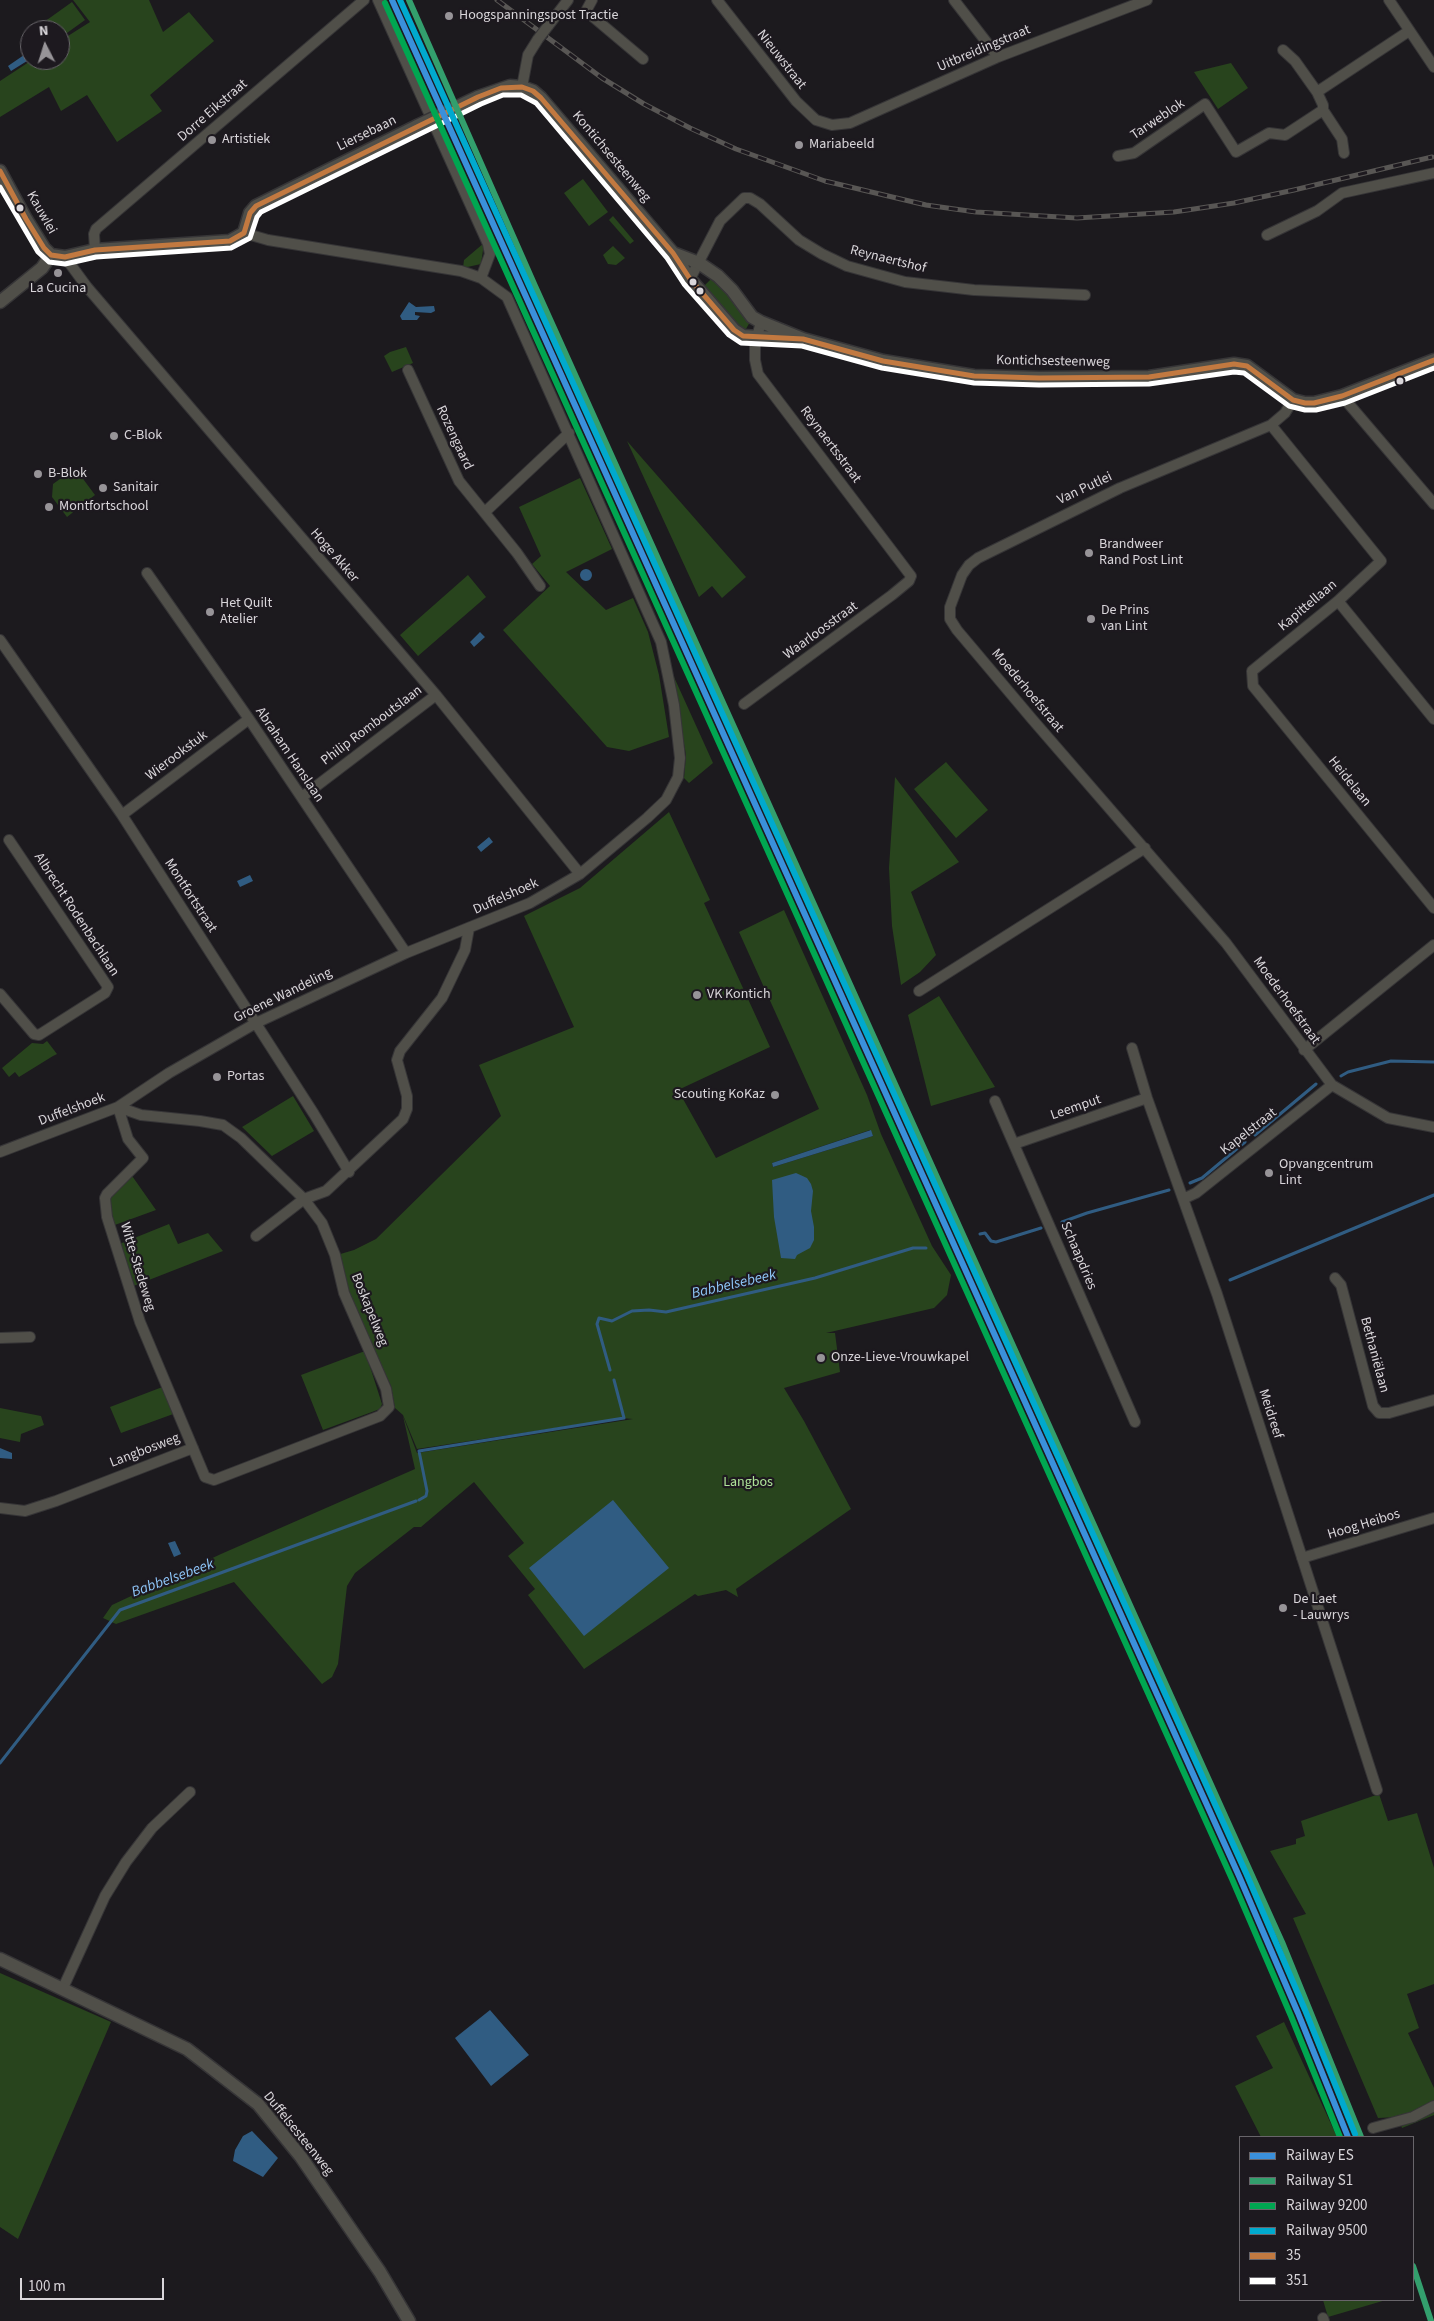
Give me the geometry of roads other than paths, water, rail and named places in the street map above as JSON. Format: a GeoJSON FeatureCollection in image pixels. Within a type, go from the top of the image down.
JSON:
{"type":"FeatureCollection","features":[{"type":"Feature","properties":{"kind":"street","name":"Dorre Eikstraat"},"geometry":{"type":"LineString","coordinates":[[95,250],[94,234],[96,228],[364,0]]}},
{"type":"Feature","properties":{"kind":"street"},"geometry":{"type":"LineString","coordinates":[[66,256],[95,250],[230,241],[244,233],[268,240],[448,269],[481,278],[490,254],[378,0]]}},
{"type":"Feature","properties":{"kind":"street"},"geometry":{"type":"LineString","coordinates":[[522,87],[528,55],[568,0]]}},
{"type":"Feature","properties":{"kind":"street"},"geometry":{"type":"LineString","coordinates":[[592,0],[586,12],[644,60]]}},
{"type":"Feature","properties":{"kind":"street","name":"Nieuwstraat"},"geometry":{"type":"LineString","coordinates":[[717,0],[796,101],[816,120],[832,125]]}},
{"type":"Feature","properties":{"kind":"street"},"geometry":{"type":"LineString","coordinates":[[954,0],[998,57]]}},
{"type":"Feature","properties":{"kind":"street","name":"Uitbreidingstraat"},"geometry":{"type":"LineString","coordinates":[[832,125],[850,123],[998,57],[1131,2],[1147,0]]}},
{"type":"Feature","properties":{"kind":"street"},"geometry":{"type":"LineString","coordinates":[[1389,0],[1434,67]]}},
{"type":"Feature","properties":{"kind":"street"},"geometry":{"type":"LineString","coordinates":[[1317,92],[1409,31]]}},
{"type":"Feature","properties":{"kind":"street"},"geometry":{"type":"LineString","coordinates":[[1283,50],[1295,62],[1317,92],[1323,105],[1323,110],[1342,139],[1344,153]]}},
{"type":"Feature","properties":{"kind":"street","name":"Liersebaan"},"geometry":{"type":"LineString","coordinates":[[244,233],[250,212],[256,206],[478,97],[501,88],[522,87]]}},
{"type":"Feature","properties":{"kind":"street","name":"Kontichsesteenweg"},"geometry":{"type":"LineString","coordinates":[[522,87],[533,91],[542,98],[673,252],[690,278],[734,330],[743,336],[756,338],[803,339]]}},
{"type":"Feature","properties":{"kind":"street","name":"Tarweblok"},"geometry":{"type":"LineString","coordinates":[[1118,156],[1134,153],[1205,104],[1236,152],[1269,132],[1285,135],[1323,110]]}},
{"type":"Feature","properties":{"kind":"street","name":"Kauwlei"},"geometry":{"type":"LineString","coordinates":[[0,171],[44,248],[51,255],[66,256]]}},
{"type":"Feature","properties":{"kind":"street"},"geometry":{"type":"LineString","coordinates":[[1267,235],[1317,211],[1342,194],[1434,173]]}},
{"type":"Feature","properties":{"kind":"street","name":"Reynaertshof"},"geometry":{"type":"LineString","coordinates":[[690,278],[720,221],[744,198],[750,198],[760,204],[800,240],[822,254],[848,266],[905,282],[974,290],[1085,295]]}},
{"type":"Feature","properties":{"kind":"street","name":"Kontichsesteenweg"},"geometry":{"type":"LineString","coordinates":[[673,252],[698,263],[718,276],[732,290],[746,311],[761,322],[803,339],[883,361],[974,376],[1039,378],[1149,377],[1234,364],[1248,366],[1293,400]]}},
{"type":"Feature","properties":{"kind":"street"},"geometry":{"type":"LineString","coordinates":[[0,302],[42,268],[51,255]]}},
{"type":"Feature","properties":{"kind":"street","name":"Hoge Akker"},"geometry":{"type":"LineString","coordinates":[[66,256],[87,287],[436,695],[580,874]]}},
{"type":"Feature","properties":{"kind":"street","name":"Duffelshoek"},"geometry":{"type":"LineString","coordinates":[[256,1236],[304,1199],[326,1192],[402,1119],[407,1109],[406,1096],[397,1060],[400,1051],[442,998],[465,950],[469,928],[530,903],[580,874],[666,800],[678,777],[680,754],[674,705],[661,642],[507,297],[481,278]]}},
{"type":"Feature","properties":{"kind":"street","name":"Reynaertsstraat"},"geometry":{"type":"LineString","coordinates":[[761,322],[756,338],[755,360],[758,374],[910,576]]}},
{"type":"Feature","properties":{"kind":"street"},"geometry":{"type":"LineString","coordinates":[[1293,400],[1314,403],[1342,396],[1434,360]]}},
{"type":"Feature","properties":{"kind":"street","name":"Rozengaard"},"geometry":{"type":"LineString","coordinates":[[408,370],[459,481],[518,553],[524,565],[540,586]]}},
{"type":"Feature","properties":{"kind":"street"},"geometry":{"type":"LineString","coordinates":[[1342,396],[1434,504]]}},
{"type":"Feature","properties":{"kind":"street","name":"Van Putlei"},"geometry":{"type":"LineString","coordinates":[[950,619],[950,606],[968,564],[989,551],[1120,488],[1272,425],[1285,413],[1293,400]]}},
{"type":"Feature","properties":{"kind":"street","name":"Kapittellaan"},"geometry":{"type":"LineString","coordinates":[[1252,671],[1338,601],[1381,561],[1272,425]]}},
{"type":"Feature","properties":{"kind":"street"},"geometry":{"type":"LineString","coordinates":[[485,512],[569,434]]}},
{"type":"Feature","properties":{"kind":"street","name":"Abraham Hanslaan"},"geometry":{"type":"LineString","coordinates":[[147,574],[249,719],[406,953]]}},
{"type":"Feature","properties":{"kind":"street","name":"Waarloosstraat"},"geometry":{"type":"LineString","coordinates":[[744,704],[892,595],[909,581],[910,576]]}},
{"type":"Feature","properties":{"kind":"street"},"geometry":{"type":"LineString","coordinates":[[1338,601],[1434,719]]}},
{"type":"Feature","properties":{"kind":"street","name":"Moederhoefstraat"},"geometry":{"type":"LineString","coordinates":[[950,619],[957,630],[1032,719],[1226,943],[1304,1050],[1332,1085],[1388,1118],[1434,1128]]}},
{"type":"Feature","properties":{"kind":"street","name":"Montfortstraat"},"geometry":{"type":"LineString","coordinates":[[0,640],[122,815],[256,1023],[348,1172]]}},
{"type":"Feature","properties":{"kind":"street","name":"Heidelaan"},"geometry":{"type":"LineString","coordinates":[[1252,671],[1253,686],[1434,908]]}},
{"type":"Feature","properties":{"kind":"street","name":"Philip Romboutslaan"},"geometry":{"type":"LineString","coordinates":[[302,797],[436,695]]}},
{"type":"Feature","properties":{"kind":"street","name":"Wierookstuk"},"geometry":{"type":"LineString","coordinates":[[122,815],[249,719]]}},
{"type":"Feature","properties":{"kind":"street","name":"Albrecht Rodenbachlaan"},"geometry":{"type":"LineString","coordinates":[[0,994],[34,1034],[39,1035],[105,993],[108,988],[9,840]]}},
{"type":"Feature","properties":{"kind":"street"},"geometry":{"type":"LineString","coordinates":[[919,991],[1145,848]]}},
{"type":"Feature","properties":{"kind":"street","name":"Groene Wandeling"},"geometry":{"type":"LineString","coordinates":[[118,1107],[169,1073],[256,1023],[406,953],[469,928]]}},
{"type":"Feature","properties":{"kind":"street"},"geometry":{"type":"LineString","coordinates":[[1304,1050],[1434,946]]}},
{"type":"Feature","properties":{"kind":"street","name":"Meidreef"},"geometry":{"type":"LineString","coordinates":[[1132,1048],[1147,1098],[1220,1304],[1377,1790]]}},
{"type":"Feature","properties":{"kind":"street","name":"Kapelstraat"},"geometry":{"type":"LineString","coordinates":[[1183,1199],[1196,1193],[1332,1085]]}},
{"type":"Feature","properties":{"kind":"street","name":"Leemput"},"geometry":{"type":"LineString","coordinates":[[1014,1144],[1147,1098]]}},
{"type":"Feature","properties":{"kind":"street","name":"Schaapdries"},"geometry":{"type":"LineString","coordinates":[[996,1101],[1135,1422]]}},
{"type":"Feature","properties":{"kind":"street","name":"Duffelshoek"},"geometry":{"type":"LineString","coordinates":[[0,1152],[118,1107],[141,1115],[200,1121],[223,1126],[241,1138],[304,1199]]}},
{"type":"Feature","properties":{"kind":"street","name":"Witte-Stedeweg"},"geometry":{"type":"LineString","coordinates":[[118,1107],[128,1139],[143,1158],[107,1194],[105,1198],[107,1217],[140,1322],[192,1448]]}},
{"type":"Feature","properties":{"kind":"street","name":"Boskapelweg"},"geometry":{"type":"LineString","coordinates":[[304,1199],[322,1223],[335,1255],[344,1293],[381,1375],[390,1406]]}},
{"type":"Feature","properties":{"kind":"street","name":"Bethaniëlaan"},"geometry":{"type":"LineString","coordinates":[[1335,1278],[1341,1285],[1373,1406],[1380,1413],[1389,1413],[1434,1400]]}},
{"type":"Feature","properties":{"kind":"street"},"geometry":{"type":"LineString","coordinates":[[0,1338],[30,1337]]}},
{"type":"Feature","properties":{"kind":"street","name":"Langbosweg"},"geometry":{"type":"LineString","coordinates":[[0,1508],[25,1511],[56,1501],[192,1448],[205,1477],[214,1480],[380,1416],[390,1406]]}},
{"type":"Feature","properties":{"kind":"street","name":"Hoog Heibos"},"geometry":{"type":"LineString","coordinates":[[1302,1558],[1434,1518]]}},
{"type":"Feature","properties":{"kind":"street"},"geometry":{"type":"LineString","coordinates":[[63,1988],[105,1896],[126,1862],[152,1828],[190,1792]]}},
{"type":"Feature","properties":{"kind":"street","name":"Duffelsesteenweg"},"geometry":{"type":"LineString","coordinates":[[0,1959],[187,2049],[258,2104],[301,2157],[380,2272],[409,2321]]}},
{"type":"Feature","properties":{"kind":"street"},"geometry":{"type":"LineString","coordinates":[[1373,2128],[1413,2117],[1434,2106]]}},
{"type":"Feature","properties":{"kind":"water"},"geometry":{"type":"Polygon","coordinates":[[[20,58],[20,65],[11,71],[8,66],[20,58]]]}},
{"type":"Feature","properties":{"kind":"water"},"geometry":{"type":"Polygon","coordinates":[[[409,302],[416,307],[434,306],[435,311],[431,313],[415,312],[415,315],[420,316],[417,320],[402,320],[400,316],[409,302]]]}},
{"type":"Feature","properties":{"kind":"water"},"geometry":{"type":"Polygon","coordinates":[[[586,569],[592,575],[586,581],[580,575],[586,569]]]}},
{"type":"Feature","properties":{"kind":"water"},"geometry":{"type":"Polygon","coordinates":[[[480,632],[485,637],[474,647],[470,642],[480,632]]]}},
{"type":"Feature","properties":{"kind":"water"},"geometry":{"type":"Polygon","coordinates":[[[489,837],[493,842],[481,852],[477,847],[489,837]]]}},
{"type":"Feature","properties":{"kind":"water"},"geometry":{"type":"Polygon","coordinates":[[[250,875],[253,881],[240,887],[237,881],[250,875]]]}},
{"type":"Feature","properties":{"kind":"water"},"geometry":{"type":"Polygon","coordinates":[[[871,1130],[873,1136],[773,1167],[772,1163],[871,1130]]]}},
{"type":"Feature","properties":{"kind":"water"},"geometry":{"type":"Polygon","coordinates":[[[796,1173],[807,1178],[813,1191],[811,1211],[814,1240],[810,1248],[797,1255],[795,1259],[781,1258],[774,1217],[772,1180],[796,1173]]]}},
{"type":"Feature","properties":{"kind":"water"},"geometry":{"type":"Polygon","coordinates":[[[0,1448],[12,1453],[12,1459],[0,1458],[0,1448]]]}},
{"type":"Feature","properties":{"kind":"water"},"geometry":{"type":"Polygon","coordinates":[[[613,1500],[669,1568],[584,1636],[529,1568],[613,1500]]]}},
{"type":"Feature","properties":{"kind":"water"},"geometry":{"type":"Polygon","coordinates":[[[175,1541],[181,1554],[174,1557],[168,1543],[175,1541]]]}},
{"type":"Feature","properties":{"kind":"water"},"geometry":{"type":"Polygon","coordinates":[[[490,2010],[529,2055],[491,2086],[455,2038],[490,2010]]]}},
{"type":"Feature","properties":{"kind":"water"},"geometry":{"type":"Polygon","coordinates":[[[252,2131],[278,2158],[263,2177],[233,2161],[235,2150],[243,2136],[252,2131]]]}},
{"type":"Feature","properties":{"kind":"waterway","name":"Babbelsebeek"},"geometry":{"type":"LineString","coordinates":[[1341,1076],[1348,1072],[1391,1061],[1434,1062]]}},
{"type":"Feature","properties":{"kind":"waterway","name":"Babbelsebeek"},"geometry":{"type":"LineString","coordinates":[[1255,1135],[1316,1084]]}},
{"type":"Feature","properties":{"kind":"waterway","name":"Babbelsebeek"},"geometry":{"type":"LineString","coordinates":[[1190,1183],[1202,1178],[1245,1142]]}},
{"type":"Feature","properties":{"kind":"waterway","name":"Babbelsebeek"},"geometry":{"type":"LineString","coordinates":[[1062,1222],[1169,1190]]}},
{"type":"Feature","properties":{"kind":"waterway"},"geometry":{"type":"LineString","coordinates":[[1230,1280],[1434,1195]]}},
{"type":"Feature","properties":{"kind":"waterway","name":"Babbelsebeek"},"geometry":{"type":"LineString","coordinates":[[980,1234],[985,1233],[991,1241],[996,1242],[1041,1228]]}},
{"type":"Feature","properties":{"kind":"waterway","name":"Babbelsebeek"},"geometry":{"type":"LineString","coordinates":[[610,1370],[597,1324],[599,1318],[612,1321],[632,1311],[666,1312],[815,1278],[913,1248],[926,1248]]}},
{"type":"Feature","properties":{"kind":"waterway","name":"Babbelsebeek"},"geometry":{"type":"LineString","coordinates":[[419,1500],[426,1496],[427,1491],[419,1451],[624,1418],[614,1380]]}},
{"type":"Feature","properties":{"kind":"waterway","name":"Babbelsebeek"},"geometry":{"type":"LineString","coordinates":[[0,1763],[120,1610],[416,1501]]}},
{"type":"Feature","properties":{"kind":"railway"},"geometry":{"type":"LineString","coordinates":[[497,0],[602,78],[644,104],[690,128],[736,149],[825,181],[926,205],[976,212],[1077,218],[1174,212],[1234,203],[1432,157]]}},
{"type":"Feature","properties":{"kind":"rail line","name":"ES"},"geometry":{"type":"LineString","coordinates":[[392,0],[1239,1876],[1298,2013],[1348,2136]]}},
{"type":"Feature","properties":{"kind":"rail line","name":"9500"},"geometry":{"type":"LineString","coordinates":[[400,0],[1246,1873],[1305,2010],[1355,2134]]}},
{"type":"Feature","properties":{"kind":"rail line","name":"S1"},"geometry":{"type":"LineString","coordinates":[[409,0],[535,286],[1282,1942],[1361,2136]]}},
{"type":"Feature","properties":{"kind":"rail line","name":"9200"},"geometry":{"type":"LineString","coordinates":[[385,3],[1232,1879],[1291,2016],[1340,2136]]}},
{"type":"Feature","properties":{"kind":"rail line","name":"S1"},"geometry":{"type":"LineString","coordinates":[[1414,2269],[1431,2321]]}},
{"type":"Feature","properties":{"kind":"place","name":"Hoogspanningspost Tractie"},"geometry":{"type":"Point","coordinates":[449,16]}},
{"type":"Feature","properties":{"kind":"place","name":"Artistiek"},"geometry":{"type":"Point","coordinates":[212,140]}},
{"type":"Feature","properties":{"kind":"place","name":"Mariabeeld"},"geometry":{"type":"Point","coordinates":[799,145]}},
{"type":"Feature","properties":{"kind":"place","name":"La Cucina"},"geometry":{"type":"Point","coordinates":[58,273]}},
{"type":"Feature","properties":{"kind":"place","name":"C-Blok"},"geometry":{"type":"Point","coordinates":[114,436]}},
{"type":"Feature","properties":{"kind":"place","name":"B-Blok"},"geometry":{"type":"Point","coordinates":[38,474]}},
{"type":"Feature","properties":{"kind":"place","name":"Sanitair"},"geometry":{"type":"Point","coordinates":[103,488]}},
{"type":"Feature","properties":{"kind":"place","name":"Montfortschool"},"geometry":{"type":"Point","coordinates":[49,507]}},
{"type":"Feature","properties":{"kind":"place","name":"Brandweer Rand Post Lint"},"geometry":{"type":"Point","coordinates":[1089,553]}},
{"type":"Feature","properties":{"kind":"place","name":"Het Quilt Atelier"},"geometry":{"type":"Point","coordinates":[210,612]}},
{"type":"Feature","properties":{"kind":"place","name":"De Prins van Lint"},"geometry":{"type":"Point","coordinates":[1091,619]}},
{"type":"Feature","properties":{"kind":"place","name":"VK Kontich"},"geometry":{"type":"Point","coordinates":[697,995]}},
{"type":"Feature","properties":{"kind":"place","name":"Portas"},"geometry":{"type":"Point","coordinates":[217,1077]}},
{"type":"Feature","properties":{"kind":"place","name":"Scouting KoKaz"},"geometry":{"type":"Point","coordinates":[775,1095]}},
{"type":"Feature","properties":{"kind":"place","name":"Opvangcentrum Lint"},"geometry":{"type":"Point","coordinates":[1269,1173]}},
{"type":"Feature","properties":{"kind":"place","name":"Onze-Lieve-Vrouwkapel"},"geometry":{"type":"Point","coordinates":[821,1358]}},
{"type":"Feature","properties":{"kind":"place","name":"De Laet - Lauwrys"},"geometry":{"type":"Point","coordinates":[1283,1608]}},
{"type":"Feature","properties":{"kind":"park label","name":"Langbos"},"geometry":{"type":"Point","coordinates":[748,1483]}}]}
